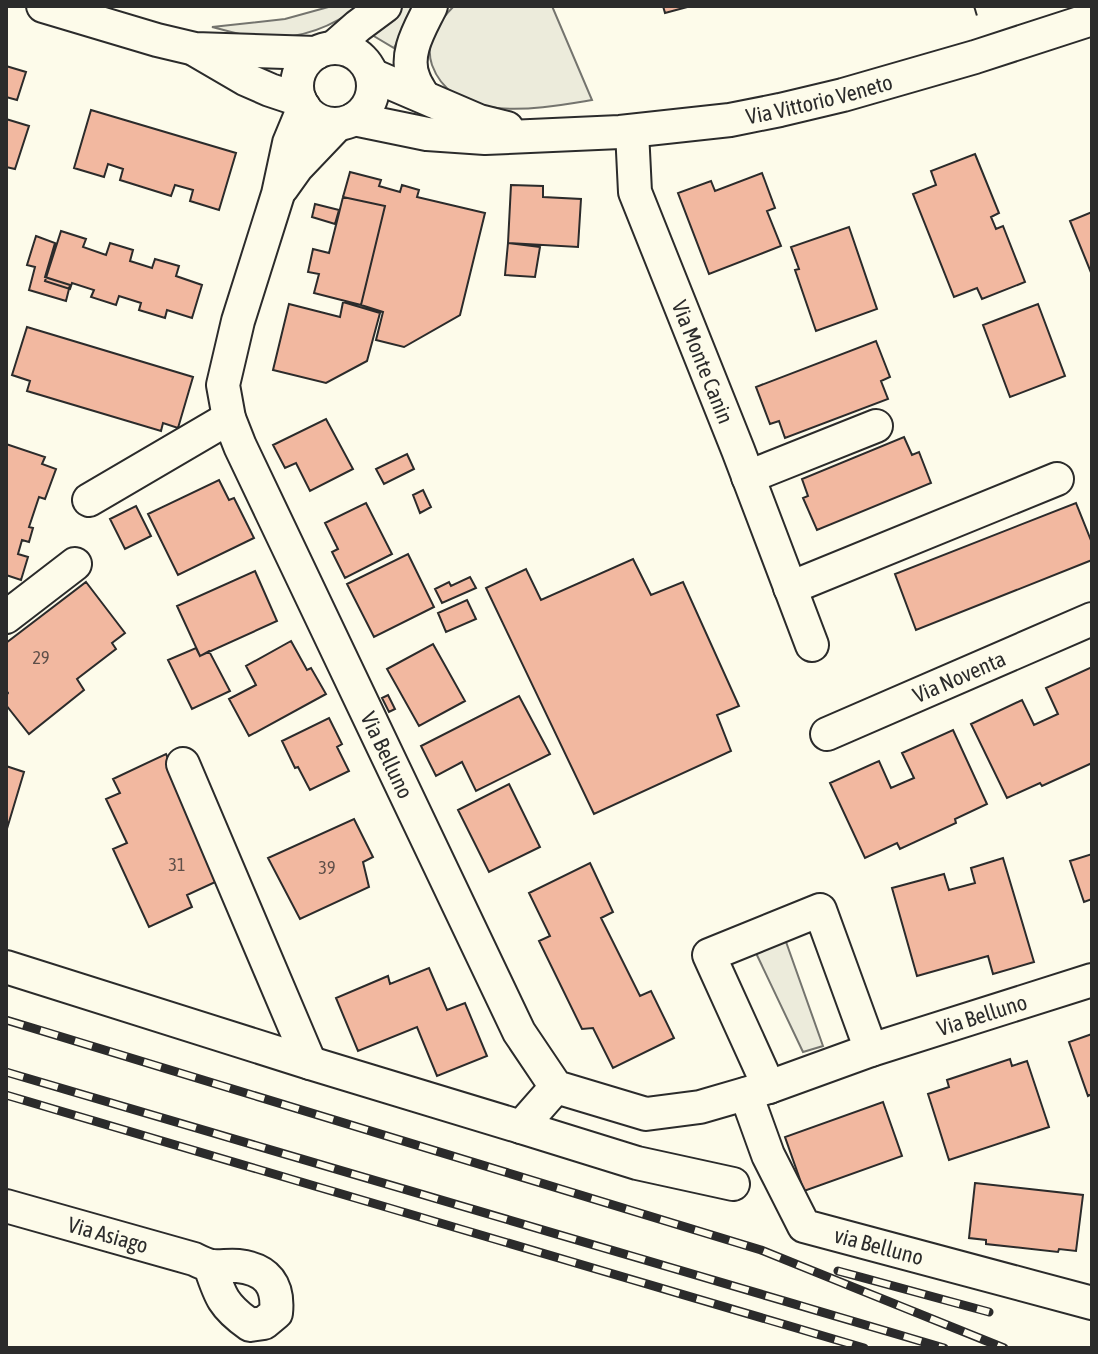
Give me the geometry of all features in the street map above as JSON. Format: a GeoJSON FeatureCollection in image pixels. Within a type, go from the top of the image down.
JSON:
{"type":"FeatureCollection","features":[{"type":"Feature","properties":{"kind":"street","name":"Via Vittorio Veneto"},"geometry":{"type":"LineString","coordinates":[[43,6],[195,49],[346,49],[357,54],[372,75],[479,121],[537,135]]}},
{"type":"Feature","properties":{"kind":"street"},"geometry":{"type":"LineString","coordinates":[[302,104],[297,89],[298,78],[308,59],[385,6]]}},
{"type":"Feature","properties":{"kind":"street"},"geometry":{"type":"LineString","coordinates":[[423,96],[412,77],[412,55],[413,44],[431,6]]}},
{"type":"Feature","properties":{"kind":"street","name":"Via Vittorio Veneto"},"geometry":{"type":"LineString","coordinates":[[195,49],[245,79],[302,104],[313,117],[325,122],[346,121],[427,134],[485,138],[632,131],[730,120],[843,95],[1092,19]]}},
{"type":"Feature","properties":{"kind":"street"},"geometry":{"type":"LineString","coordinates":[[346,121],[364,111],[371,100],[374,87],[372,75]]}},
{"type":"Feature","properties":{"kind":"street","name":"Via Belluno"},"geometry":{"type":"LineString","coordinates":[[302,104],[289,143],[278,194],[238,321],[223,385],[229,418],[519,1032],[556,1087],[646,1114],[700,1107],[1092,980]]}},
{"type":"Feature","properties":{"kind":"street","name":"Via Belluno"},"geometry":{"type":"LineString","coordinates":[[278,194],[297,167],[346,121]]}},
{"type":"Feature","properties":{"kind":"street","name":"Via Monte Canin"},"geometry":{"type":"LineString","coordinates":[[632,131],[635,192],[812,645]]}},
{"type":"Feature","properties":{"kind":"street"},"geometry":{"type":"LineString","coordinates":[[89,500],[229,418]]}},
{"type":"Feature","properties":{"kind":"street"},"geometry":{"type":"LineString","coordinates":[[748,477],[876,426]]}},
{"type":"Feature","properties":{"kind":"street"},"geometry":{"type":"LineString","coordinates":[[790,588],[1057,479]]}},
{"type":"Feature","properties":{"kind":"street"},"geometry":{"type":"LineString","coordinates":[[6,617],[75,564]]}},
{"type":"Feature","properties":{"kind":"street","name":"Via Noventa"},"geometry":{"type":"LineString","coordinates":[[827,734],[1092,619]]}},
{"type":"Feature","properties":{"kind":"street"},"geometry":{"type":"LineString","coordinates":[[183,764],[310,1063]]}},
{"type":"Feature","properties":{"kind":"street"},"geometry":{"type":"LineString","coordinates":[[758,1090],[709,955],[820,910],[871,1050]]}},
{"type":"Feature","properties":{"kind":"street"},"geometry":{"type":"LineString","coordinates":[[6,967],[637,1163],[733,1184]]}},
{"type":"Feature","properties":{"kind":"street"},"geometry":{"type":"LineString","coordinates":[[521,1127],[556,1087]]}},
{"type":"Feature","properties":{"kind":"street","name":"via Belluno"},"geometry":{"type":"LineString","coordinates":[[758,1090],[768,1155],[804,1226],[1092,1303]]}},
{"type":"Feature","properties":{"kind":"street","name":"Via Asiago"},"geometry":{"type":"LineString","coordinates":[[6,1207],[210,1266]]}},
{"type":"Feature","properties":{"kind":"shaded area"},"geometry":{"type":"Polygon","coordinates":[[[332,6],[359,6],[314,31],[289,37],[257,37],[212,27],[285,19],[332,6]]]}},
{"type":"Feature","properties":{"kind":"shaded area"},"geometry":{"type":"Polygon","coordinates":[[[400,6],[416,6],[394,48],[367,32],[400,6]]]}},
{"type":"Feature","properties":{"kind":"shaded area"},"geometry":{"type":"Polygon","coordinates":[[[454,6],[552,6],[592,100],[526,109],[479,105],[459,97],[443,84],[430,57],[434,33],[454,6]]]}},
{"type":"Feature","properties":{"kind":"shaded area"},"geometry":{"type":"Polygon","coordinates":[[[785,939],[823,1046],[803,1052],[755,951],[785,939]]]}},
{"type":"Feature","properties":{"kind":"building"},"geometry":{"type":"Polygon","coordinates":[[[663,6],[691,6],[665,13],[663,6]]]}},
{"type":"Feature","properties":{"kind":"building"},"geometry":{"type":"Polygon","coordinates":[[[6,66],[26,72],[17,100],[6,97],[6,66]]]}},
{"type":"Feature","properties":{"kind":"building"},"geometry":{"type":"Polygon","coordinates":[[[91,110],[236,153],[219,210],[190,201],[193,190],[175,185],[171,196],[120,180],[123,169],[108,164],[104,177],[74,168],[91,110]]]}},
{"type":"Feature","properties":{"kind":"building"},"geometry":{"type":"Polygon","coordinates":[[[6,119],[29,126],[15,169],[6,167],[6,119]]]}},
{"type":"Feature","properties":{"kind":"building"},"geometry":{"type":"Polygon","coordinates":[[[975,154],[999,213],[991,217],[996,229],[1003,226],[1025,282],[982,299],[977,288],[954,297],[913,194],[936,185],[931,171],[975,154]]]}},
{"type":"Feature","properties":{"kind":"building"},"geometry":{"type":"Polygon","coordinates":[[[350,172],[381,180],[379,186],[400,192],[402,185],[419,190],[417,197],[485,213],[460,315],[404,347],[376,340],[383,312],[361,305],[385,206],[343,197],[350,172]]]}},
{"type":"Feature","properties":{"kind":"building"},"geometry":{"type":"Polygon","coordinates":[[[762,173],[775,208],[767,211],[781,246],[709,274],[678,193],[711,181],[715,191],[762,173]]]}},
{"type":"Feature","properties":{"kind":"building"},"geometry":{"type":"Polygon","coordinates":[[[511,185],[543,186],[543,197],[581,199],[578,247],[508,243],[511,185]]]}},
{"type":"Feature","properties":{"kind":"building"},"geometry":{"type":"Polygon","coordinates":[[[343,197],[385,206],[361,305],[314,293],[319,274],[308,272],[313,249],[329,253],[343,197]]]}},
{"type":"Feature","properties":{"kind":"building"},"geometry":{"type":"Polygon","coordinates":[[[315,204],[339,210],[335,224],[312,217],[315,204]]]}},
{"type":"Feature","properties":{"kind":"building"},"geometry":{"type":"Polygon","coordinates":[[[1092,212],[1092,275],[1070,221],[1092,212]]]}},
{"type":"Feature","properties":{"kind":"building"},"geometry":{"type":"Polygon","coordinates":[[[849,227],[877,309],[816,331],[795,270],[799,269],[791,247],[849,227]]]}},
{"type":"Feature","properties":{"kind":"building"},"geometry":{"type":"Polygon","coordinates":[[[61,231],[86,239],[83,247],[106,255],[110,243],[133,250],[130,261],[152,268],[155,259],[179,266],[176,276],[202,285],[192,318],[167,310],[165,318],[139,310],[141,303],[119,296],[116,305],[91,297],[94,290],[72,283],[70,289],[45,281],[61,231]]]}},
{"type":"Feature","properties":{"kind":"building"},"geometry":{"type":"Polygon","coordinates":[[[36,236],[55,243],[45,277],[70,285],[66,301],[29,290],[35,267],[27,265],[36,236]]]}},
{"type":"Feature","properties":{"kind":"building"},"geometry":{"type":"Polygon","coordinates":[[[508,243],[540,247],[535,277],[505,275],[508,243]]]}},
{"type":"Feature","properties":{"kind":"building"},"geometry":{"type":"Polygon","coordinates":[[[343,302],[380,313],[367,361],[326,383],[273,370],[289,304],[340,317],[343,302]]]}},
{"type":"Feature","properties":{"kind":"building"},"geometry":{"type":"Polygon","coordinates":[[[1038,304],[1065,376],[1010,397],[983,325],[1038,304]]]}},
{"type":"Feature","properties":{"kind":"building"},"geometry":{"type":"Polygon","coordinates":[[[27,327],[193,377],[178,428],[163,423],[161,431],[27,391],[30,381],[12,375],[27,327]]]}},
{"type":"Feature","properties":{"kind":"building"},"geometry":{"type":"Polygon","coordinates":[[[876,341],[890,377],[881,381],[888,399],[785,438],[779,421],[770,424],[756,387],[876,341]]]}},
{"type":"Feature","properties":{"kind":"building"},"geometry":{"type":"Polygon","coordinates":[[[326,419],[353,469],[310,491],[296,463],[285,468],[273,445],[326,419]]]}},
{"type":"Feature","properties":{"kind":"building"},"geometry":{"type":"Polygon","coordinates":[[[904,437],[912,455],[919,452],[931,483],[817,530],[803,498],[808,496],[802,479],[904,437]]]}},
{"type":"Feature","properties":{"kind":"building"},"geometry":{"type":"Polygon","coordinates":[[[6,444],[45,457],[42,464],[56,469],[45,499],[39,497],[29,527],[33,528],[29,542],[22,540],[18,554],[28,557],[21,580],[6,575],[6,444]]]}},
{"type":"Feature","properties":{"kind":"building"},"geometry":{"type":"Polygon","coordinates":[[[407,454],[414,469],[384,484],[376,469],[407,454]]]}},
{"type":"Feature","properties":{"kind":"building"},"geometry":{"type":"Polygon","coordinates":[[[219,480],[229,500],[234,498],[254,538],[178,575],[148,514],[219,480]]]}},
{"type":"Feature","properties":{"kind":"building"},"geometry":{"type":"Polygon","coordinates":[[[423,490],[431,507],[420,513],[413,495],[423,490]]]}},
{"type":"Feature","properties":{"kind":"building"},"geometry":{"type":"Polygon","coordinates":[[[366,503],[392,554],[345,578],[332,552],[338,549],[325,523],[366,503]]]}},
{"type":"Feature","properties":{"kind":"building"},"geometry":{"type":"Polygon","coordinates":[[[1076,503],[1092,543],[1092,560],[916,630],[895,574],[1076,503]]]}},
{"type":"Feature","properties":{"kind":"building"},"geometry":{"type":"Polygon","coordinates":[[[136,506],[151,536],[125,549],[110,519],[136,506]]]}},
{"type":"Feature","properties":{"kind":"building"},"geometry":{"type":"Polygon","coordinates":[[[408,554],[434,607],[374,637],[347,584],[408,554]]]}},
{"type":"Feature","properties":{"kind":"building"},"geometry":{"type":"Polygon","coordinates":[[[633,559],[651,595],[683,582],[739,706],[717,715],[731,751],[594,814],[486,588],[526,569],[541,600],[633,559]]]}},
{"type":"Feature","properties":{"kind":"building"},"geometry":{"type":"Polygon","coordinates":[[[255,571],[277,621],[200,656],[177,606],[255,571]]]}},
{"type":"Feature","properties":{"kind":"building"},"geometry":{"type":"Polygon","coordinates":[[[470,577],[476,588],[442,603],[435,589],[470,577]]]}},
{"type":"Feature","properties":{"kind":"building"},"geometry":{"type":"Polygon","coordinates":[[[86,582],[125,633],[112,643],[116,649],[77,679],[84,690],[29,734],[6,705],[6,643],[86,582]]]}},
{"type":"Feature","properties":{"kind":"building"},"geometry":{"type":"Polygon","coordinates":[[[467,600],[476,619],[446,632],[438,613],[467,600]]]}},
{"type":"Feature","properties":{"kind":"building"},"geometry":{"type":"Polygon","coordinates":[[[291,641],[307,670],[311,668],[326,694],[249,736],[229,699],[256,685],[246,666],[291,641]]]}},
{"type":"Feature","properties":{"kind":"building"},"geometry":{"type":"Polygon","coordinates":[[[433,644],[465,701],[419,726],[387,669],[433,644]]]}},
{"type":"Feature","properties":{"kind":"building"},"geometry":{"type":"Polygon","coordinates":[[[196,648],[200,656],[209,651],[230,691],[192,709],[168,660],[196,648]]]}},
{"type":"Feature","properties":{"kind":"building"},"geometry":{"type":"Polygon","coordinates":[[[1092,667],[1092,763],[1007,798],[971,724],[1022,700],[1034,725],[1058,714],[1046,688],[1092,667]]]}},
{"type":"Feature","properties":{"kind":"building"},"geometry":{"type":"Polygon","coordinates":[[[388,695],[395,709],[389,712],[382,698],[388,695]]]}},
{"type":"Feature","properties":{"kind":"building"},"geometry":{"type":"Polygon","coordinates":[[[519,696],[550,754],[476,791],[462,762],[436,776],[421,746],[519,696]]]}},
{"type":"Feature","properties":{"kind":"building"},"geometry":{"type":"Polygon","coordinates":[[[329,718],[342,744],[337,747],[349,771],[310,790],[282,741],[329,718]]]}},
{"type":"Feature","properties":{"kind":"building"},"geometry":{"type":"Polygon","coordinates":[[[953,730],[987,804],[955,819],[956,823],[900,849],[897,843],[865,858],[830,783],[879,761],[891,788],[914,778],[902,753],[953,730]]]}},
{"type":"Feature","properties":{"kind":"building"},"geometry":{"type":"Polygon","coordinates":[[[166,754],[224,878],[187,895],[192,907],[149,927],[113,849],[127,843],[106,799],[120,793],[113,779],[166,754]]]}},
{"type":"Feature","properties":{"kind":"building"},"geometry":{"type":"Polygon","coordinates":[[[6,766],[24,772],[6,832],[6,766]]]}},
{"type":"Feature","properties":{"kind":"building"},"geometry":{"type":"Polygon","coordinates":[[[509,784],[540,847],[489,872],[458,810],[509,784]]]}},
{"type":"Feature","properties":{"kind":"building"},"geometry":{"type":"Polygon","coordinates":[[[354,819],[373,857],[363,862],[369,887],[300,919],[268,858],[354,819]]]}},
{"type":"Feature","properties":{"kind":"building"},"geometry":{"type":"Polygon","coordinates":[[[1092,854],[1092,899],[1084,902],[1070,861],[1092,854]]]}},
{"type":"Feature","properties":{"kind":"building"},"geometry":{"type":"Polygon","coordinates":[[[1003,858],[1034,962],[993,974],[988,956],[917,976],[892,888],[944,874],[949,890],[975,883],[971,868],[1003,858]]]}},
{"type":"Feature","properties":{"kind":"building"},"geometry":{"type":"Polygon","coordinates":[[[590,863],[613,912],[601,918],[640,996],[651,991],[674,1038],[613,1068],[593,1028],[582,1029],[539,941],[550,936],[529,893],[590,863]]]}},
{"type":"Feature","properties":{"kind":"building"},"geometry":{"type":"Polygon","coordinates":[[[429,968],[447,1010],[465,1003],[487,1056],[437,1076],[417,1027],[358,1051],[336,998],[388,976],[390,984],[429,968]]]}},
{"type":"Feature","properties":{"kind":"building"},"geometry":{"type":"Polygon","coordinates":[[[1092,1034],[1092,1094],[1088,1096],[1069,1042],[1092,1034]]]}},
{"type":"Feature","properties":{"kind":"building"},"geometry":{"type":"Polygon","coordinates":[[[1010,1059],[1012,1066],[1027,1061],[1049,1127],[949,1160],[928,1094],[949,1087],[947,1080],[1010,1059]]]}},
{"type":"Feature","properties":{"kind":"building"},"geometry":{"type":"Polygon","coordinates":[[[883,1102],[902,1156],[804,1191],[785,1137],[883,1102]]]}},
{"type":"Feature","properties":{"kind":"building"},"geometry":{"type":"Polygon","coordinates":[[[975,1183],[1083,1195],[1076,1251],[986,1244],[986,1240],[969,1238],[975,1183]]]}},
{"type":"Feature","properties":{"kind":"railway"},"geometry":{"type":"LineString","coordinates":[[6,1020],[761,1250],[1004,1348]]}},
{"type":"Feature","properties":{"kind":"railway"},"geometry":{"type":"LineString","coordinates":[[6,1072],[944,1348]]}},
{"type":"Feature","properties":{"kind":"railway"},"geometry":{"type":"LineString","coordinates":[[6,1095],[864,1348]]}},
{"type":"Feature","properties":{"kind":"railway"},"geometry":{"type":"LineString","coordinates":[[838,1271],[989,1312]]}},
{"type":"Feature","properties":{"kind":"fence"},"geometry":{"type":"LineString","coordinates":[[974,6],[977,16]]}}]}
